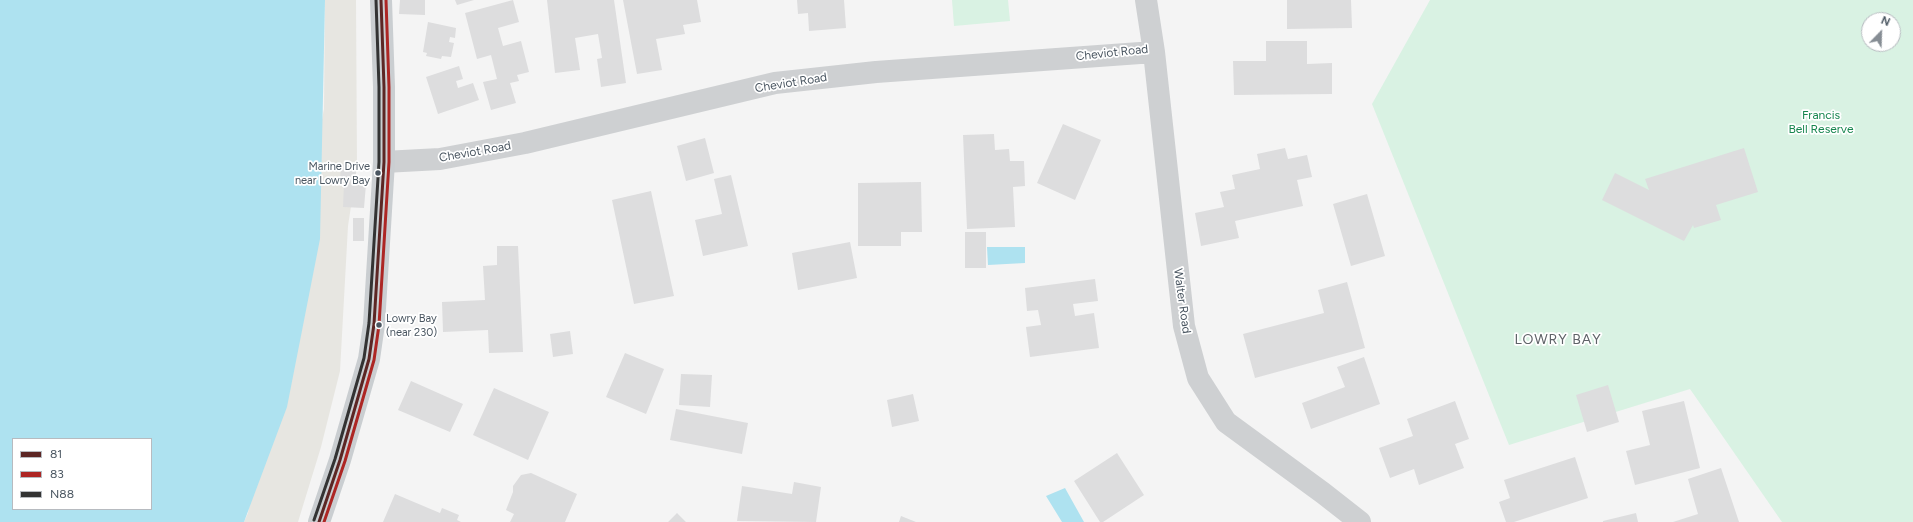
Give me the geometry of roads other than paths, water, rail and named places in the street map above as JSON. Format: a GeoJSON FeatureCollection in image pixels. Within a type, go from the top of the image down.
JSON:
{"type":"FeatureCollection","features":[{"type":"Feature","properties":{"kind":"main road"},"geometry":{"type":"LineString","coordinates":[[319,522],[340,460],[368,359],[374,324],[384,162],[384,87],[381,0]]}},
{"type":"Feature","properties":{"kind":"street","name":"Cheviot Road"},"geometry":{"type":"LineString","coordinates":[[384,162],[440,159],[525,143],[775,83],[876,72],[1154,52],[1146,0]]}},
{"type":"Feature","properties":{"kind":"street","name":"Walter Road"},"geometry":{"type":"LineString","coordinates":[[1154,52],[1184,326],[1198,378],[1226,422],[1360,522]]}},
{"type":"Feature","properties":{"kind":"water"},"geometry":{"type":"Polygon","coordinates":[[[0,0],[325,0],[320,239],[287,407],[244,522],[0,522],[0,0]]]}},
{"type":"Feature","properties":{"kind":"water"},"geometry":{"type":"Polygon","coordinates":[[[987,247],[1025,247],[1025,263],[988,265],[987,247]]]}},
{"type":"Feature","properties":{"kind":"water"},"geometry":{"type":"Polygon","coordinates":[[[1065,488],[1084,522],[1062,522],[1046,496],[1065,488]]]}},
{"type":"Feature","properties":{"kind":"place","name":"Marine Drive near Lowry Bay"},"geometry":{"type":"Point","coordinates":[378,173]}},
{"type":"Feature","properties":{"kind":"place","name":"Lowry Bay (near 230)"},"geometry":{"type":"Point","coordinates":[379,325]}},
{"type":"Feature","properties":{"kind":"district","name":"LOWRY BAY"},"geometry":{"type":"Point","coordinates":[1558,340]}},
{"type":"Feature","properties":{"kind":"park label","name":"Francis Bell Reserve"},"geometry":{"type":"Point","coordinates":[1821,122]}}]}
